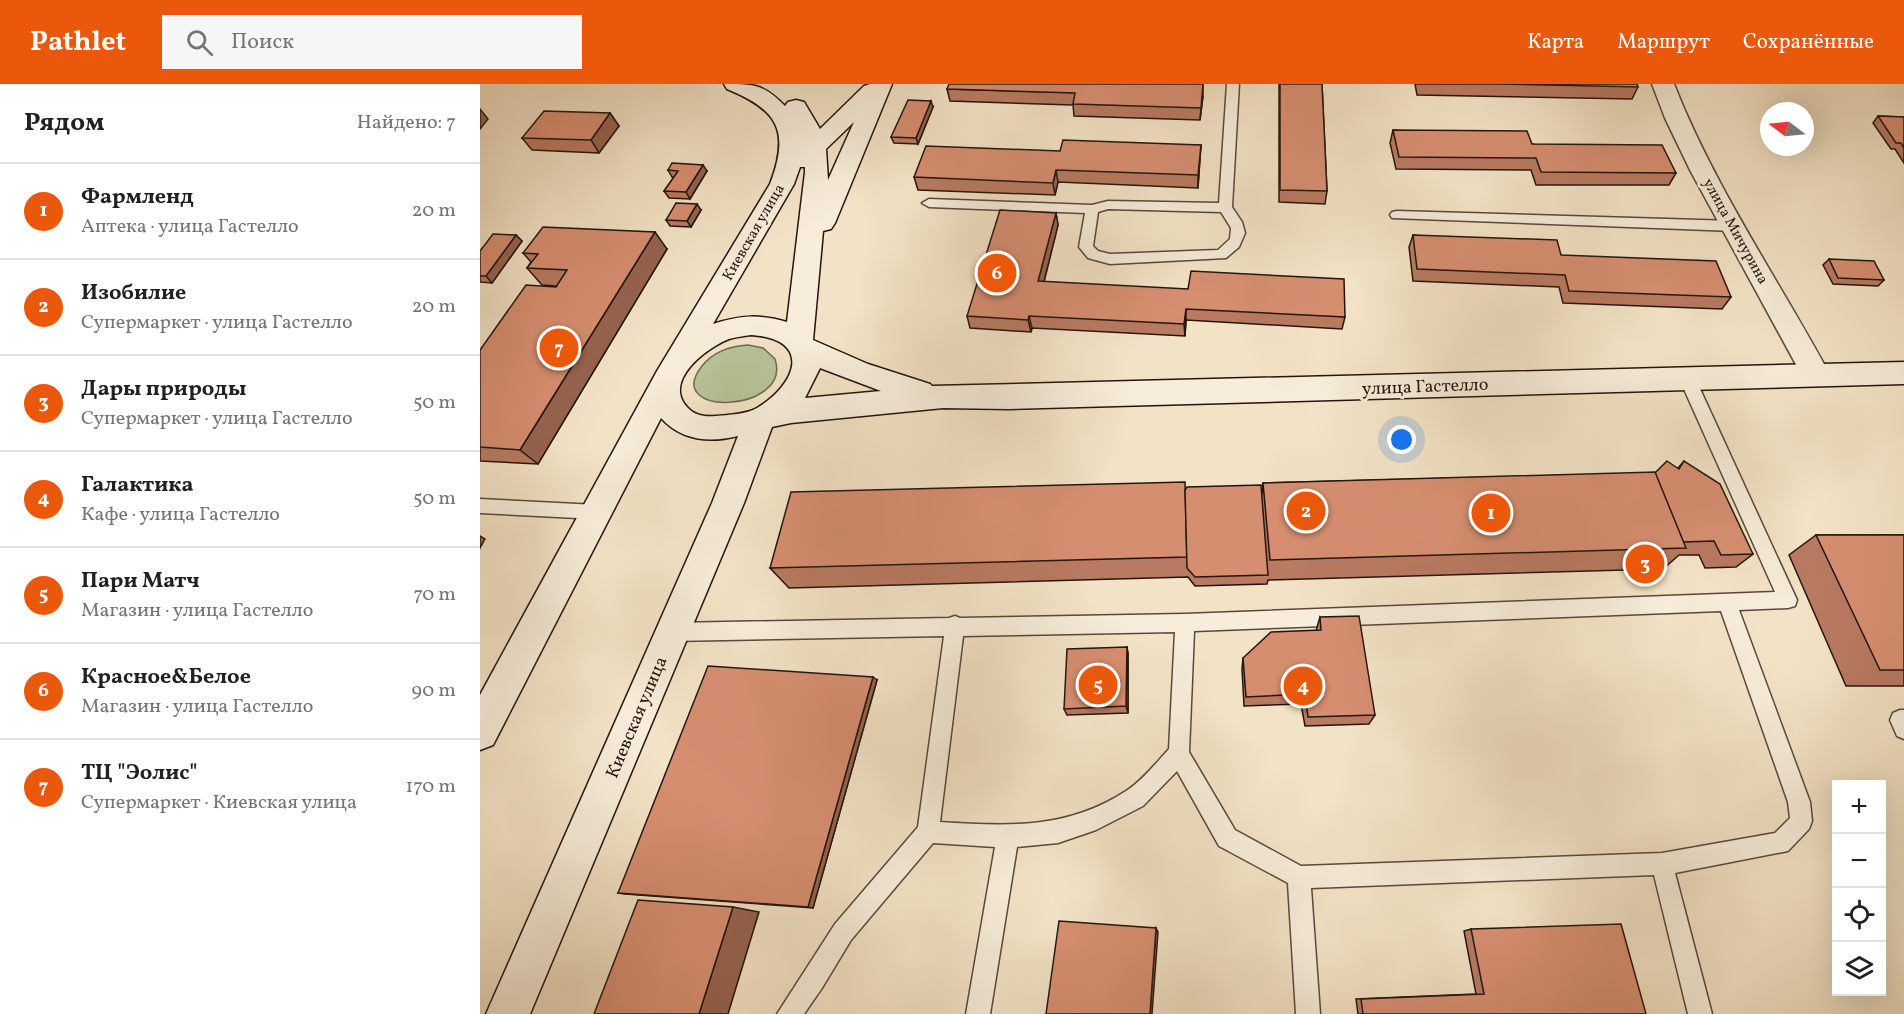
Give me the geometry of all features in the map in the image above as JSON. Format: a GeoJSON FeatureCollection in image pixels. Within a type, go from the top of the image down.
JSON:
{"type":"FeatureCollection","features":[{"type":"Feature","properties":{"kind":"main road","name":"Киевская улица"},"geometry":{"type":"LineString","coordinates":[[480,732],[672,370],[782,184],[791,158],[792,142],[789,128],[783,117],[762,96],[735,84]]}},
{"type":"Feature","properties":{"kind":"main road"},"geometry":{"type":"LineString","coordinates":[[753,84],[784,96],[798,110],[808,126],[815,146],[817,172],[807,260],[801,345]]}},
{"type":"Feature","properties":{"kind":"main road"},"geometry":{"type":"LineString","coordinates":[[782,184],[815,146],[881,84]]}},
{"type":"Feature","properties":{"kind":"main road"},"geometry":{"type":"LineString","coordinates":[[807,260],[881,84]]}},
{"type":"Feature","properties":{"kind":"main road","name":"улица Мичурина"},"geometry":{"type":"LineString","coordinates":[[1663,84],[1682,128],[1816,375]]}},
{"type":"Feature","properties":{"kind":"main road"},"geometry":{"type":"LineString","coordinates":[[765,416],[788,400],[804,378],[807,362],[801,345],[793,335],[776,328],[745,326],[713,335],[693,347],[672,370],[666,395],[671,410],[693,425],[725,428],[765,416],[945,397]]}},
{"type":"Feature","properties":{"kind":"main road"},"geometry":{"type":"LineString","coordinates":[[801,345],[882,381],[945,397]]}},
{"type":"Feature","properties":{"kind":"main road","name":"улица Гастелло"},"geometry":{"type":"LineString","coordinates":[[945,397],[1904,373]]}},
{"type":"Feature","properties":{"kind":"main road","name":"Киевская улица"},"geometry":{"type":"LineString","coordinates":[[508,1014],[765,416]]}},
{"type":"Feature","properties":{"kind":"lane"},"geometry":{"type":"LineString","coordinates":[[1092,209],[1086,247],[1093,255],[1110,259],[1221,255],[1234,247],[1238,236],[1237,222],[1225,208],[1233,84]]}},
{"type":"Feature","properties":{"kind":"lane"},"geometry":{"type":"LineString","coordinates":[[929,203],[1092,209],[1108,205],[1225,208]]}},
{"type":"Feature","properties":{"kind":"lane"},"geometry":{"type":"LineString","coordinates":[[1397,214],[1734,226]]}},
{"type":"Feature","properties":{"kind":"lane"},"geometry":{"type":"LineString","coordinates":[[672,632],[1185,623],[1788,600],[1687,378]]}},
{"type":"Feature","properties":{"kind":"lane"},"geometry":{"type":"LineString","coordinates":[[480,506],[597,512]]}},
{"type":"Feature","properties":{"kind":"lane"},"geometry":{"type":"LineString","coordinates":[[1185,623],[1179,753],[1227,838],[1299,877],[1662,864],[1780,843],[1801,821],[1799,802],[1727,602]]}},
{"type":"Feature","properties":{"kind":"lane"},"geometry":{"type":"LineString","coordinates":[[789,1014],[814,980],[843,932],[928,832],[955,626]]}},
{"type":"Feature","properties":{"kind":"lane"},"geometry":{"type":"LineString","coordinates":[[1904,720],[1900,720],[1904,729]]}},
{"type":"Feature","properties":{"kind":"lane"},"geometry":{"type":"LineString","coordinates":[[928,832],[1008,837],[1058,832],[1088,822],[1135,798],[1179,753]]}},
{"type":"Feature","properties":{"kind":"lane"},"geometry":{"type":"LineString","coordinates":[[978,1014],[1008,837]]}},
{"type":"Feature","properties":{"kind":"lane"},"geometry":{"type":"LineString","coordinates":[[1662,864],[1700,1014]]}},
{"type":"Feature","properties":{"kind":"lane"},"geometry":{"type":"LineString","coordinates":[[1299,877],[1308,1014]]}},
{"type":"Feature","properties":{"kind":"green space"},"geometry":{"type":"Polygon","coordinates":[[[748,345],[763,348],[775,359],[775,377],[765,390],[749,399],[730,402],[712,401],[699,394],[694,383],[706,361],[723,351],[748,345]]]}},
{"type":"Feature","properties":{"kind":"building"},"geometry":{"type":"Polygon","coordinates":[[[949,84],[1203,84],[1201,108],[1073,104],[1075,93],[947,89],[949,84]]]}},
{"type":"Feature","properties":{"kind":"building"},"geometry":{"type":"Polygon","coordinates":[[[1280,84],[1322,84],[1327,191],[1280,190],[1280,84]]]}},
{"type":"Feature","properties":{"kind":"building"},"geometry":{"type":"Polygon","coordinates":[[[1504,84],[1637,84],[1638,87],[1504,84]]]}},
{"type":"Feature","properties":{"kind":"building"},"geometry":{"type":"Polygon","coordinates":[[[908,100],[931,101],[916,138],[891,137],[908,100]]]}},
{"type":"Feature","properties":{"kind":"building"},"geometry":{"type":"Polygon","coordinates":[[[544,111],[610,113],[591,140],[522,138],[544,111]]]}},
{"type":"Feature","properties":{"kind":"building"},"geometry":{"type":"Polygon","coordinates":[[[1878,116],[1904,117],[1904,148],[1901,143],[1896,143],[1878,116]]]}},
{"type":"Feature","properties":{"kind":"building"},"geometry":{"type":"Polygon","coordinates":[[[1393,130],[1527,131],[1532,144],[1662,145],[1676,173],[1541,172],[1536,158],[1399,157],[1393,130]]]}},
{"type":"Feature","properties":{"kind":"building"},"geometry":{"type":"Polygon","coordinates":[[[1063,140],[1201,145],[1198,175],[1056,170],[1053,183],[914,177],[926,146],[1060,151],[1063,140]]]}},
{"type":"Feature","properties":{"kind":"building"},"geometry":{"type":"Polygon","coordinates":[[[672,163],[703,165],[686,192],[664,191],[678,171],[668,170],[672,163]]]}},
{"type":"Feature","properties":{"kind":"building"},"geometry":{"type":"Polygon","coordinates":[[[676,203],[697,204],[687,221],[666,220],[676,203]]]}},
{"type":"Feature","properties":{"kind":"building"},"geometry":{"type":"Polygon","coordinates":[[[1000,210],[1056,213],[1038,281],[1188,289],[1191,271],[1344,279],[1345,317],[1186,309],[1184,324],[1029,316],[1028,320],[967,316],[1000,210]]]}},
{"type":"Feature","properties":{"kind":"building"},"geometry":{"type":"Polygon","coordinates":[[[543,227],[655,232],[520,450],[480,447],[480,350],[526,285],[556,287],[567,270],[527,268],[538,254],[523,253],[543,227]]]}},
{"type":"Feature","properties":{"kind":"building"},"geometry":{"type":"Polygon","coordinates":[[[493,234],[516,235],[486,276],[480,276],[480,251],[493,234]]]}},
{"type":"Feature","properties":{"kind":"building"},"geometry":{"type":"Polygon","coordinates":[[[1413,235],[1557,240],[1561,255],[1716,261],[1731,297],[1569,291],[1565,275],[1417,269],[1413,235]]]}},
{"type":"Feature","properties":{"kind":"building"},"geometry":{"type":"Polygon","coordinates":[[[1829,259],[1874,261],[1884,280],[1838,278],[1829,259]]]}},
{"type":"Feature","properties":{"kind":"building"},"geometry":{"type":"Polygon","coordinates":[[[1667,461],[1679,469],[1684,461],[1720,484],[1753,554],[1721,555],[1714,541],[1683,542],[1655,473],[1667,461]]]}},
{"type":"Feature","properties":{"kind":"building"},"geometry":{"type":"Polygon","coordinates":[[[1655,472],[1686,548],[1270,560],[1263,483],[1655,472]]]}},
{"type":"Feature","properties":{"kind":"building"},"geometry":{"type":"Polygon","coordinates":[[[1185,482],[1187,557],[770,568],[791,492],[1185,482]]]}},
{"type":"Feature","properties":{"kind":"building"},"geometry":{"type":"Polygon","coordinates":[[[1261,485],[1268,575],[1195,577],[1187,568],[1185,490],[1187,487],[1261,485]]]}},
{"type":"Feature","properties":{"kind":"building"},"geometry":{"type":"Polygon","coordinates":[[[1816,535],[1904,535],[1904,670],[1880,670],[1816,535]]]}},
{"type":"Feature","properties":{"kind":"building"},"geometry":{"type":"Polygon","coordinates":[[[1359,616],[1375,715],[1308,717],[1305,694],[1246,697],[1243,658],[1271,632],[1321,630],[1320,617],[1359,616]]]}},
{"type":"Feature","properties":{"kind":"building"},"geometry":{"type":"Polygon","coordinates":[[[1127,647],[1126,706],[1064,709],[1067,649],[1127,647]]]}},
{"type":"Feature","properties":{"kind":"building"},"geometry":{"type":"Polygon","coordinates":[[[708,666],[873,677],[808,907],[618,893],[708,666]]]}},
{"type":"Feature","properties":{"kind":"building"},"geometry":{"type":"Polygon","coordinates":[[[638,900],[733,907],[699,1014],[594,1014],[638,900]]]}},
{"type":"Feature","properties":{"kind":"building"},"geometry":{"type":"Polygon","coordinates":[[[1059,921],[1156,928],[1150,1014],[1046,1014],[1059,921]]]}},
{"type":"Feature","properties":{"kind":"building"},"geometry":{"type":"Polygon","coordinates":[[[1621,924],[1646,1014],[1363,1014],[1361,999],[1484,994],[1471,929],[1621,924]]]}},
{"type":"Feature","properties":{"kind":"place","name":"Красное&Белое"},"geometry":{"type":"Point","coordinates":[997,273]}},
{"type":"Feature","properties":{"kind":"place","name":"ТЦ \"Эолис\""},"geometry":{"type":"Point","coordinates":[559,348]}},
{"type":"Feature","properties":{"kind":"place","name":"Изобилие"},"geometry":{"type":"Point","coordinates":[1306,511]}},
{"type":"Feature","properties":{"kind":"place","name":"Фармленд"},"geometry":{"type":"Point","coordinates":[1491,513]}},
{"type":"Feature","properties":{"kind":"place","name":"Дары природы"},"geometry":{"type":"Point","coordinates":[1645,564]}},
{"type":"Feature","properties":{"kind":"place","name":"Пари Матч"},"geometry":{"type":"Point","coordinates":[1098,685]}},
{"type":"Feature","properties":{"kind":"place","name":"Галактика"},"geometry":{"type":"Point","coordinates":[1303,686]}}]}
